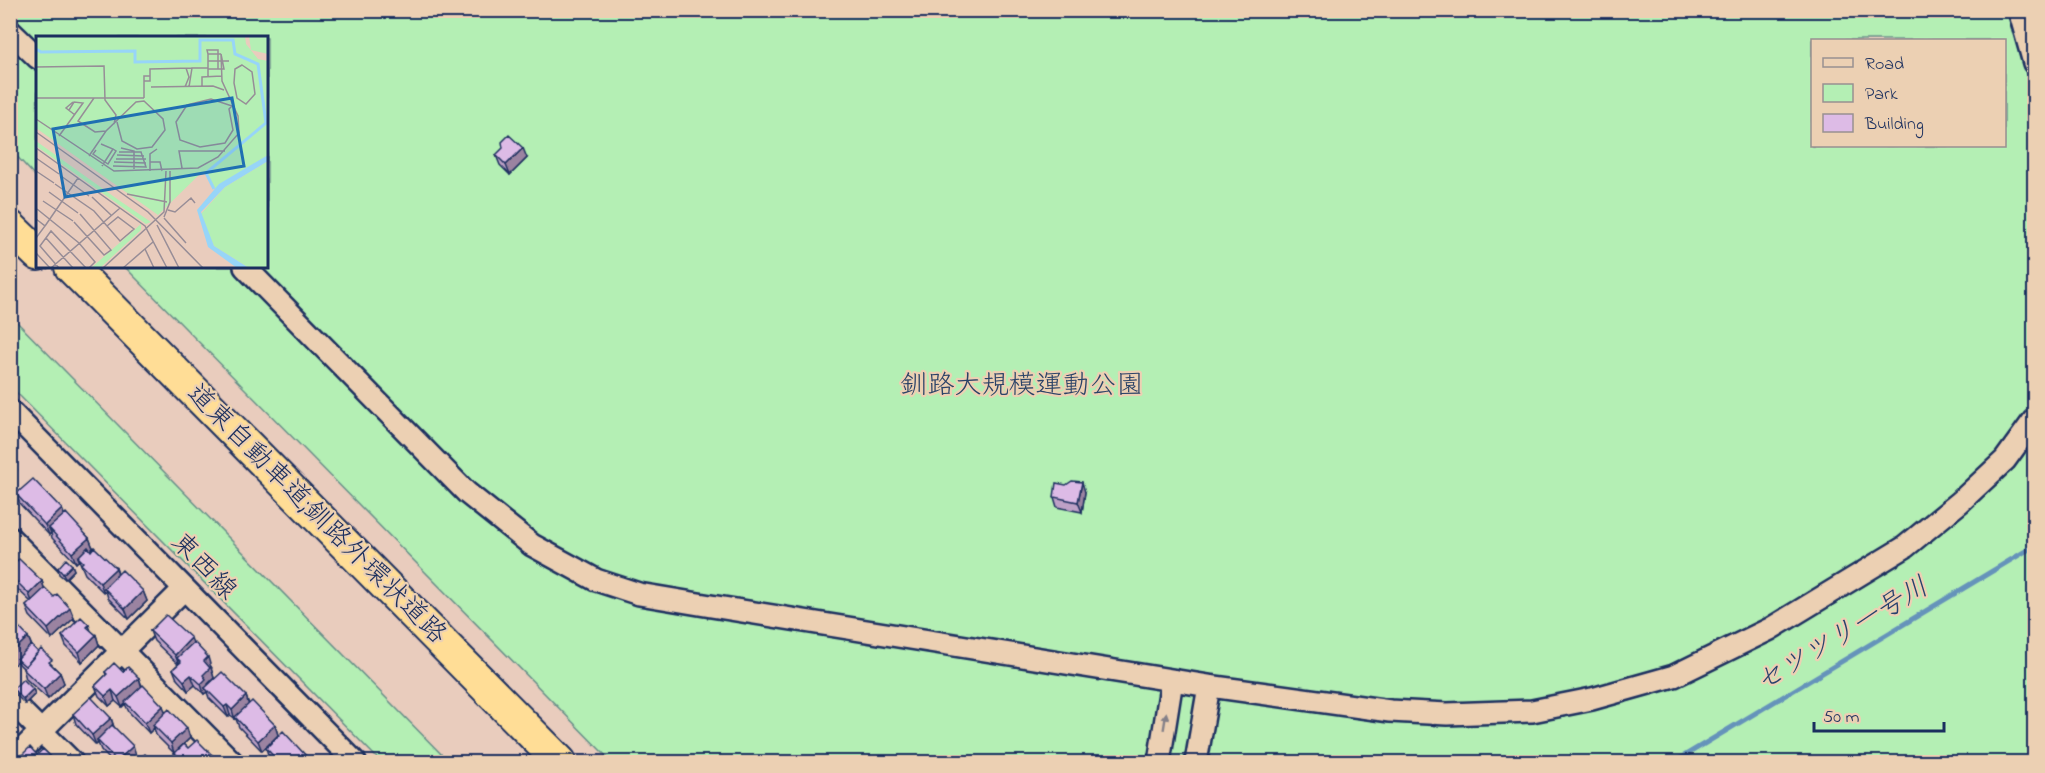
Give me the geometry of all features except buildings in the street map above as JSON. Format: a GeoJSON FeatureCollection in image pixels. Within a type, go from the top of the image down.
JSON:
{"type":"FeatureCollection","features":[{"type":"Feature","properties":{"kind":"highway"},"geometry":{"type":"LineString","coordinates":[[10,206],[36,231]]}},
{"type":"Feature","properties":{"kind":"highway"},"geometry":{"type":"LineString","coordinates":[[10,226],[36,252]]}},
{"type":"Feature","properties":{"kind":"highway","name":"道東自動車道;釧路外環状道路"},"geometry":{"type":"LineString","coordinates":[[51,268],[538,762]]}},
{"type":"Feature","properties":{"kind":"highway","name":"道東自動車道;釧路外環状道路"},"geometry":{"type":"LineString","coordinates":[[72,268],[560,762]]}},
{"type":"Feature","properties":{"kind":"highway"},"geometry":{"type":"LineString","coordinates":[[492,692],[575,762]]}},
{"type":"Feature","properties":{"kind":"street"},"geometry":{"type":"LineString","coordinates":[[2019,10],[2034,63]]}},
{"type":"Feature","properties":{"kind":"street"},"geometry":{"type":"LineString","coordinates":[[10,31],[36,56]]}},
{"type":"Feature","properties":{"kind":"street"},"geometry":{"type":"LineString","coordinates":[[246,268],[467,494],[532,545],[596,580],[639,594],[711,606],[1209,687],[1390,711],[1447,714],[1533,711],[1592,699],[1674,676],[1770,629],[1905,547],[1960,502],[2006,460],[2034,420]]}},
{"type":"Feature","properties":{"kind":"street","name":"東西線"},"geometry":{"type":"LineString","coordinates":[[10,411],[355,762]]}},
{"type":"Feature","properties":{"kind":"street"},"geometry":{"type":"LineString","coordinates":[[10,538],[232,762]]}},
{"type":"Feature","properties":{"kind":"street"},"geometry":{"type":"LineString","coordinates":[[10,762],[184,589]]}},
{"type":"Feature","properties":{"kind":"street"},"geometry":{"type":"LineString","coordinates":[[1159,762],[1172,680]]}},
{"type":"Feature","properties":{"kind":"street"},"geometry":{"type":"LineString","coordinates":[[1196,762],[1209,687]]}},
{"type":"Feature","properties":{"kind":"street"},"geometry":{"type":"LineString","coordinates":[[10,700],[72,762]]}},
{"type":"Feature","properties":{"kind":"green space","name":"釧路大規模運動公園"},"geometry":{"type":"Polygon","coordinates":[[[10,11],[2034,11],[2034,762],[612,762],[126,268],[268,268],[268,36],[36,36],[36,177],[11,150],[10,11]]]}},
{"type":"Feature","properties":{"kind":"green space"},"geometry":{"type":"Polygon","coordinates":[[[11,316],[449,762],[381,762],[11,387],[11,316]]]}},
{"type":"Feature","properties":{"kind":"waterway","name":"セツツリ一号川"},"geometry":{"type":"LineString","coordinates":[[1674,762],[2034,546]]}}]}
